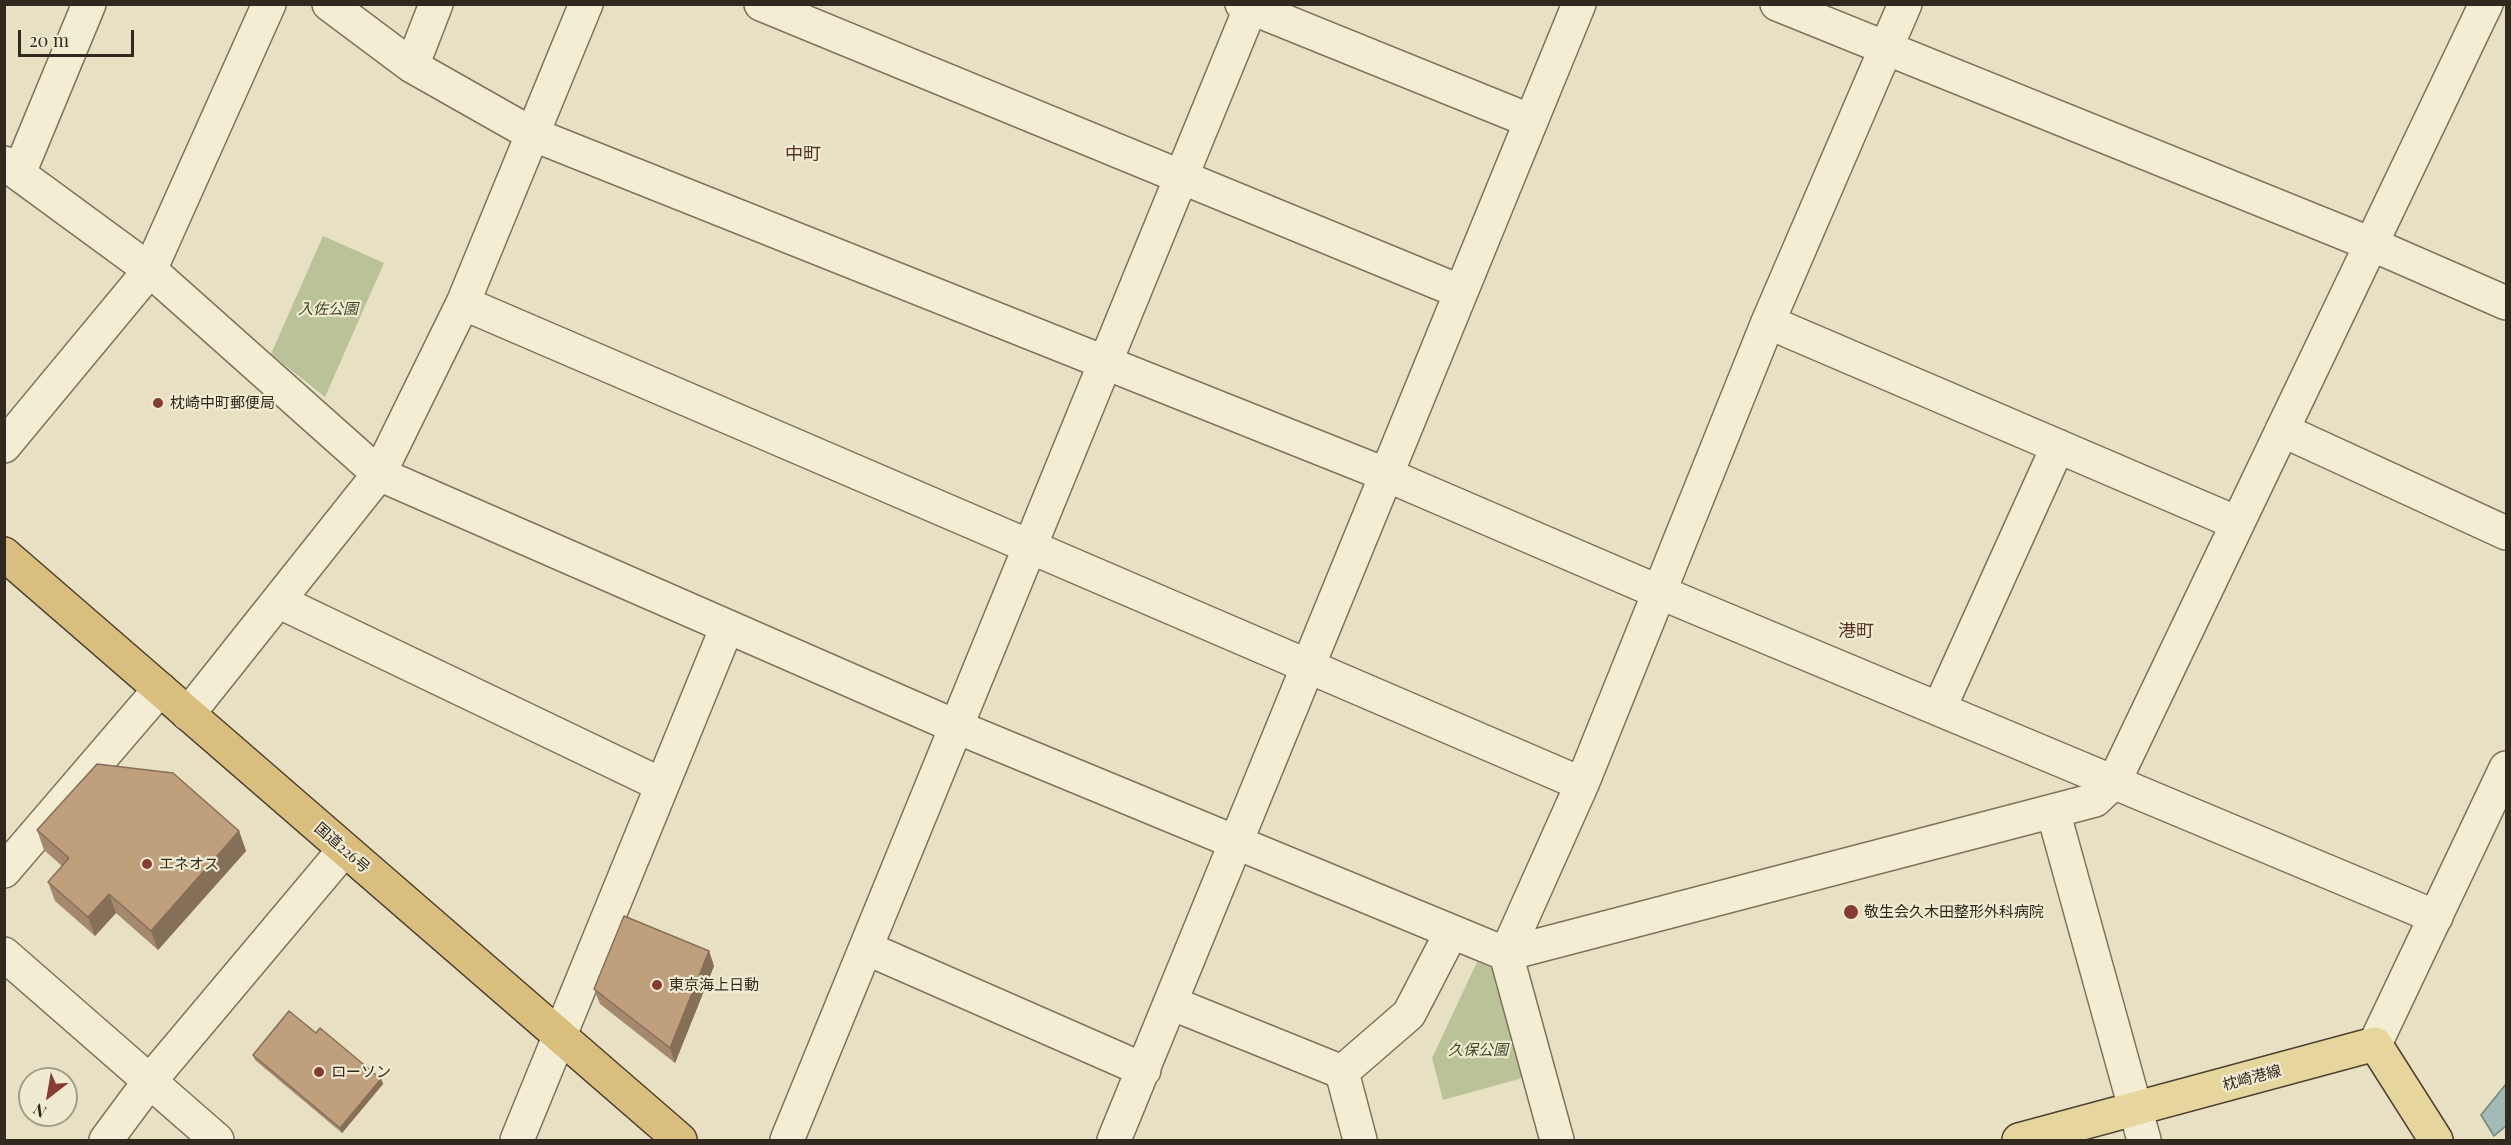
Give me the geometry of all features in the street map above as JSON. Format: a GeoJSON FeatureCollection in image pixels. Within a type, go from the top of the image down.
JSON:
{"type":"FeatureCollection","features":[{"type":"Feature","properties":{"kind":"highway","name":"国道226号"},"geometry":{"type":"LineString","coordinates":[[8,565],[160,689],[680,1140]]}},
{"type":"Feature","properties":{"kind":"main road","name":"枕崎港線"},"geometry":{"type":"LineString","coordinates":[[2019,1140],[2375,1044]]}},
{"type":"Feature","properties":{"kind":"main road"},"geometry":{"type":"LineString","coordinates":[[2375,1044],[2436,1140]]}},
{"type":"Feature","properties":{"kind":"street"},"geometry":{"type":"LineString","coordinates":[[88,4],[12,168],[150,270],[379,474],[957,727],[1506,954],[2095,800],[2114,782],[2486,4]]}},
{"type":"Feature","properties":{"kind":"street"},"geometry":{"type":"LineString","coordinates":[[4,446],[150,270],[269,4]]}},
{"type":"Feature","properties":{"kind":"street"},"geometry":{"type":"LineString","coordinates":[[329,4],[412,66],[532,134],[1387,475],[1659,592],[2436,917]]}},
{"type":"Feature","properties":{"kind":"street"},"geometry":{"type":"LineString","coordinates":[[412,66],[436,4]]}},
{"type":"Feature","properties":{"kind":"street"},"geometry":{"type":"LineString","coordinates":[[188,714],[379,474],[463,303],[586,4]]}},
{"type":"Feature","properties":{"kind":"street"},"geometry":{"type":"LineString","coordinates":[[761,4],[1461,292]]}},
{"type":"Feature","properties":{"kind":"street"},"geometry":{"type":"LineString","coordinates":[[1114,1140],[1579,4]]}},
{"type":"Feature","properties":{"kind":"street"},"geometry":{"type":"LineString","coordinates":[[1777,4],[2371,244],[2506,303]]}},
{"type":"Feature","properties":{"kind":"street"},"geometry":{"type":"LineString","coordinates":[[1557,1140],[1506,954],[1582,784],[1768,322],[1905,4]]}},
{"type":"Feature","properties":{"kind":"street"},"geometry":{"type":"LineString","coordinates":[[788,1140],[1106,363],[1248,6],[1531,121]]}},
{"type":"Feature","properties":{"kind":"street"},"geometry":{"type":"LineString","coordinates":[[463,303],[1030,547],[1310,664],[1582,784]]}},
{"type":"Feature","properties":{"kind":"street"},"geometry":{"type":"LineString","coordinates":[[1768,322],[2237,523]]}},
{"type":"Feature","properties":{"kind":"street"},"geometry":{"type":"LineString","coordinates":[[2282,430],[2506,533]]}},
{"type":"Feature","properties":{"kind":"street"},"geometry":{"type":"LineString","coordinates":[[1940,709],[2058,446]]}},
{"type":"Feature","properties":{"kind":"street"},"geometry":{"type":"LineString","coordinates":[[278,601],[663,785]]}},
{"type":"Feature","properties":{"kind":"street"},"geometry":{"type":"LineString","coordinates":[[517,1140],[727,627]]}},
{"type":"Feature","properties":{"kind":"street"},"geometry":{"type":"LineString","coordinates":[[4,871],[160,689]]}},
{"type":"Feature","properties":{"kind":"street"},"geometry":{"type":"LineString","coordinates":[[2375,1044],[2506,768]]}},
{"type":"Feature","properties":{"kind":"street"},"geometry":{"type":"LineString","coordinates":[[2053,811],[2144,1140]]}},
{"type":"Feature","properties":{"kind":"street"},"geometry":{"type":"LineString","coordinates":[[106,1140],[149,1082],[344,850]]}},
{"type":"Feature","properties":{"kind":"street"},"geometry":{"type":"LineString","coordinates":[[1342,1072],[1409,1014],[1451,933]]}},
{"type":"Feature","properties":{"kind":"street"},"geometry":{"type":"LineString","coordinates":[[866,948],[1144,1071]]}},
{"type":"Feature","properties":{"kind":"street"},"geometry":{"type":"LineString","coordinates":[[4,954],[217,1140]]}},
{"type":"Feature","properties":{"kind":"street"},"geometry":{"type":"LineString","coordinates":[[1171,1003],[1342,1072]]}},
{"type":"Feature","properties":{"kind":"street"},"geometry":{"type":"LineString","coordinates":[[1342,1072],[1360,1140]]}},
{"type":"Feature","properties":{"kind":"green space","name":"入佐公園"},"geometry":{"type":"Polygon","coordinates":[[[323,236],[384,263],[325,397],[271,354],[323,236]]]}},
{"type":"Feature","properties":{"kind":"green space","name":"久保公園"},"geometry":{"type":"Polygon","coordinates":[[[1477,962],[1496,970],[1526,1077],[1443,1100],[1432,1058],[1477,962]]]}},
{"type":"Feature","properties":{"kind":"water"},"geometry":{"type":"Polygon","coordinates":[[[2506,1084],[2506,1126],[2494,1136],[2481,1115],[2506,1084]]]}},
{"type":"Feature","properties":{"kind":"building","name":"エネオス"},"geometry":{"type":"Polygon","coordinates":[[[97,764],[173,773],[239,831],[151,931],[109,894],[88,917],[48,882],[69,858],[37,830],[97,764]]]}},
{"type":"Feature","properties":{"kind":"building","name":"東京海上日動"},"geometry":{"type":"Polygon","coordinates":[[[624,916],[709,951],[670,1048],[594,989],[624,916]]]}},
{"type":"Feature","properties":{"kind":"building","name":"ローソン"},"geometry":{"type":"Polygon","coordinates":[[[289,1011],[316,1033],[320,1028],[381,1079],[340,1128],[253,1055],[289,1011]]]}},
{"type":"Feature","properties":{"kind":"place","name":"枕崎中町郵便局"},"geometry":{"type":"Point","coordinates":[158,403]}},
{"type":"Feature","properties":{"kind":"place","name":"エネオス"},"geometry":{"type":"Point","coordinates":[147,864]}},
{"type":"Feature","properties":{"kind":"place","name":"敬生会久木田整形外科病院"},"geometry":{"type":"Point","coordinates":[1851,912]}},
{"type":"Feature","properties":{"kind":"place","name":"東京海上日動"},"geometry":{"type":"Point","coordinates":[657,985]}},
{"type":"Feature","properties":{"kind":"place","name":"ローソン"},"geometry":{"type":"Point","coordinates":[319,1072]}},
{"type":"Feature","properties":{"kind":"district","name":"中町"},"geometry":{"type":"Point","coordinates":[803,154]}},
{"type":"Feature","properties":{"kind":"district","name":"港町"},"geometry":{"type":"Point","coordinates":[1856,631]}}]}
